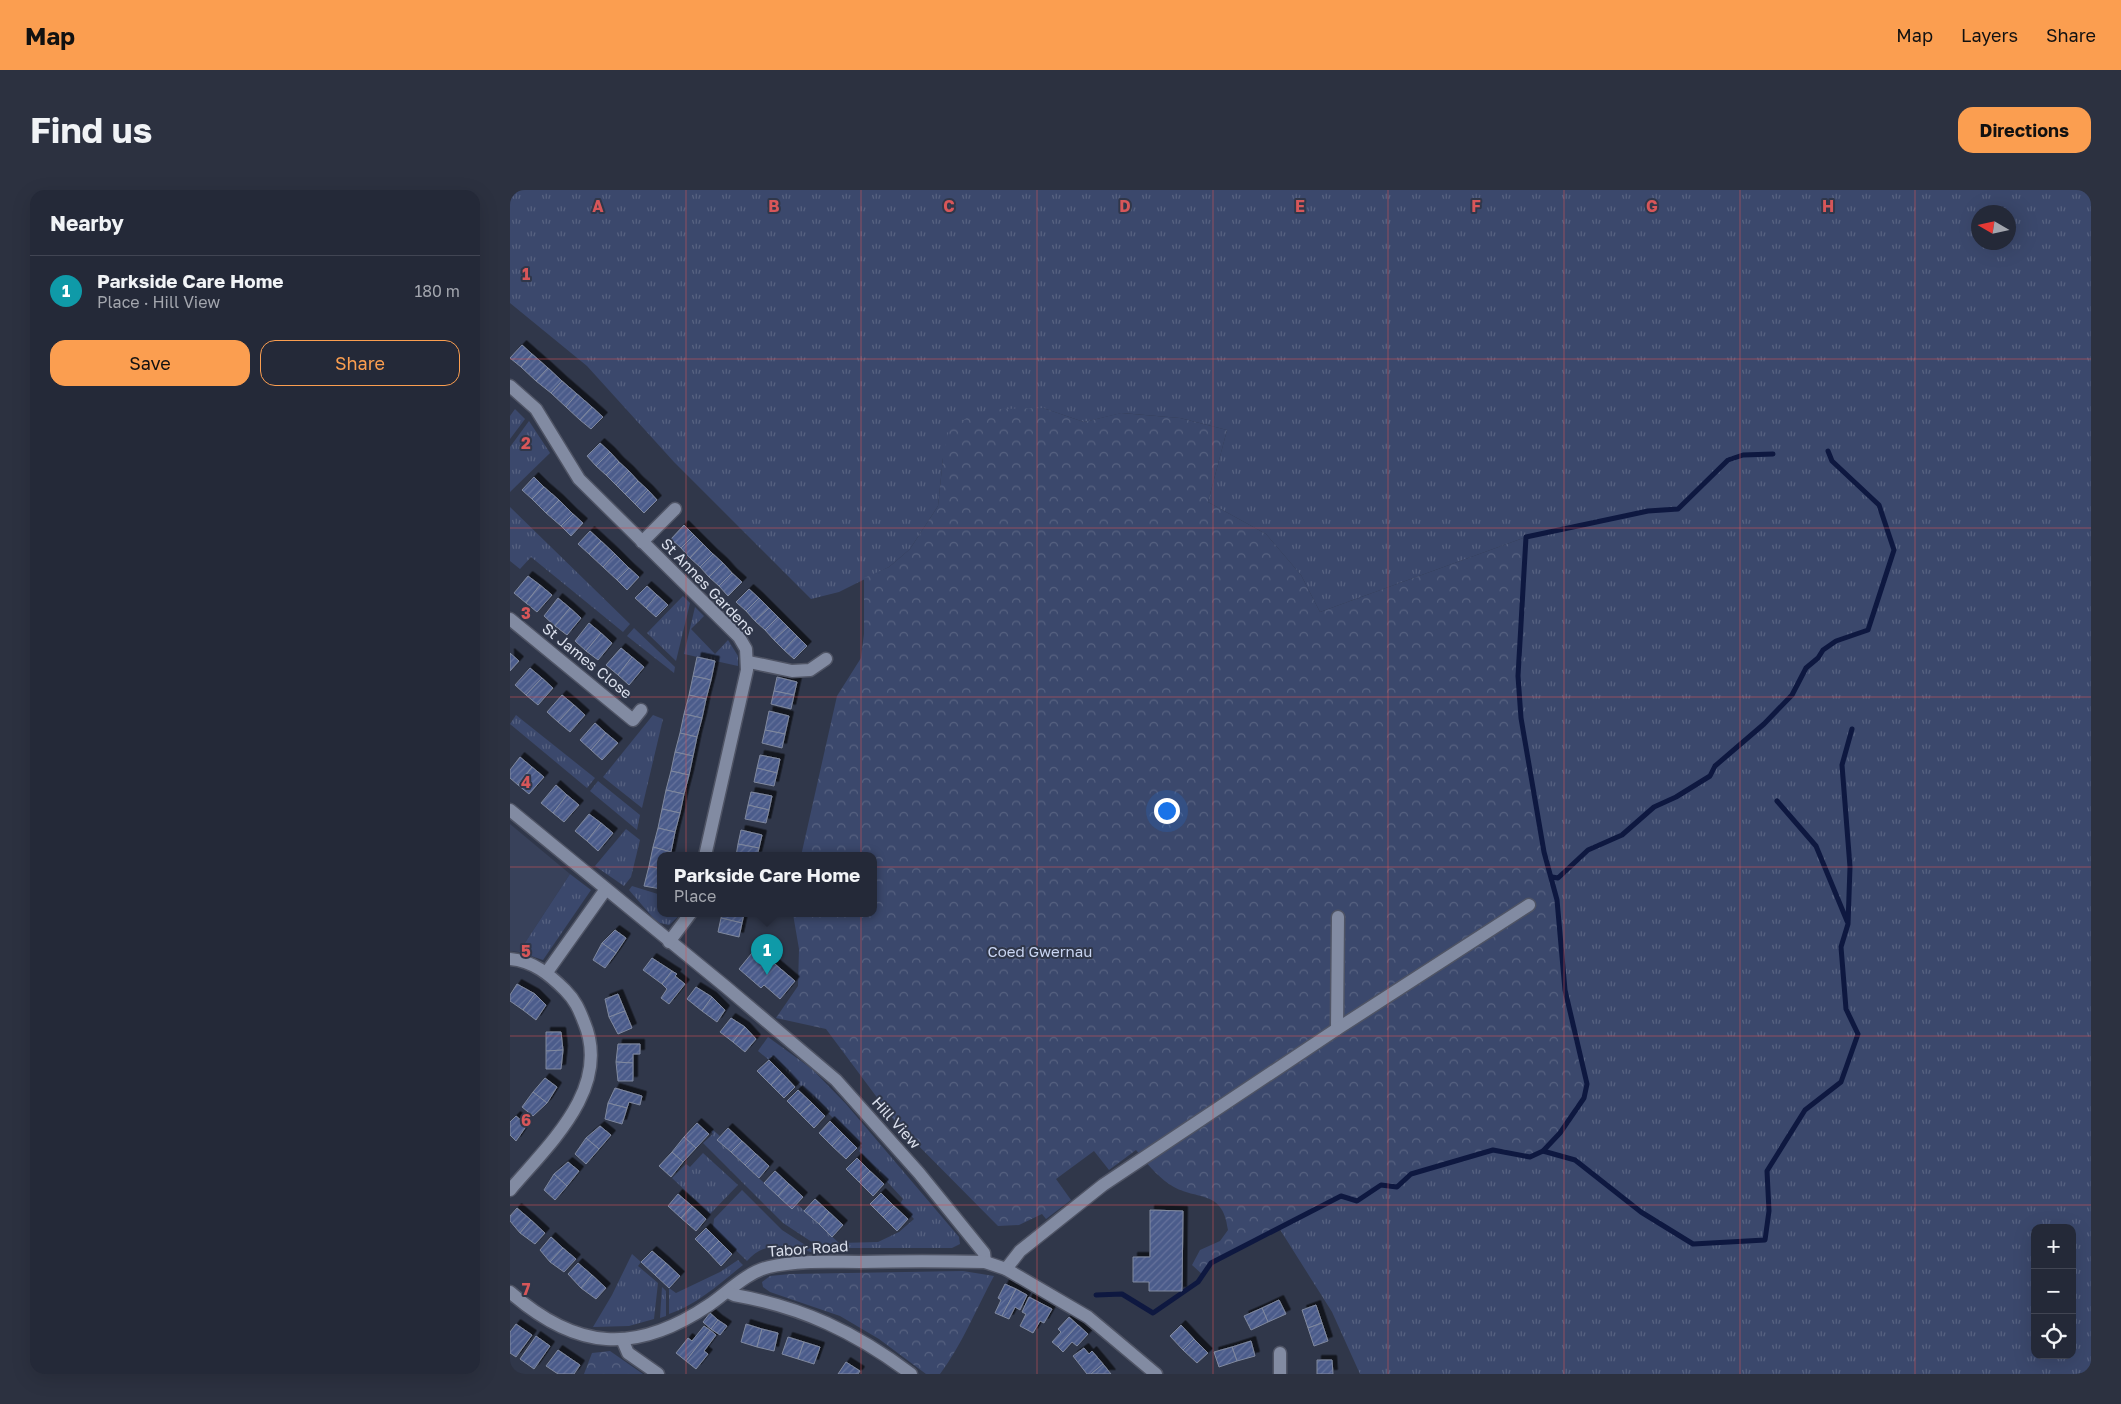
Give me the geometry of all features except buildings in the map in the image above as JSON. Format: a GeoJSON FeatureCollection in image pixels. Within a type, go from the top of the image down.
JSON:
{"type":"FeatureCollection","features":[{"type":"Feature","properties":{"kind":"street","name":"St Annes Gardens"},"geometry":{"type":"LineString","coordinates":[[510,386],[536,409],[579,479],[739,637],[746,649],[748,662]]}},
{"type":"Feature","properties":{"kind":"street"},"geometry":{"type":"LineString","coordinates":[[642,542],[675,509]]}},
{"type":"Feature","properties":{"kind":"street","name":"St James Close"},"geometry":{"type":"LineString","coordinates":[[510,619],[633,720],[641,710]]}},
{"type":"Feature","properties":{"kind":"street"},"geometry":{"type":"LineString","coordinates":[[706,852],[748,662],[792,671],[810,670],[826,659]]}},
{"type":"Feature","properties":{"kind":"street","name":"Hill View"},"geometry":{"type":"LineString","coordinates":[[510,810],[669,942],[726,986],[836,1080],[931,1188],[984,1253],[985,1262]]}},
{"type":"Feature","properties":{"kind":"street"},"geometry":{"type":"LineString","coordinates":[[547,972],[606,890]]}},
{"type":"Feature","properties":{"kind":"street"},"geometry":{"type":"LineString","coordinates":[[1006,1269],[1020,1251],[1103,1184],[1529,904]]}},
{"type":"Feature","properties":{"kind":"street"},"geometry":{"type":"LineString","coordinates":[[669,942],[688,917]]}},
{"type":"Feature","properties":{"kind":"street"},"geometry":{"type":"LineString","coordinates":[[1337,1029],[1338,917]]}},
{"type":"Feature","properties":{"kind":"street"},"geometry":{"type":"LineString","coordinates":[[510,959],[535,966],[547,972],[575,1000],[592,1046],[590,1073],[585,1092],[566,1122],[510,1190]]}},
{"type":"Feature","properties":{"kind":"street"},"geometry":{"type":"LineString","coordinates":[[985,1262],[1006,1269],[1088,1317],[1156,1374]]}},
{"type":"Feature","properties":{"kind":"street","name":"Tabor Road"},"geometry":{"type":"LineString","coordinates":[[510,1292],[537,1313],[559,1326],[594,1338],[611,1341],[672,1326],[695,1314],[757,1270],[790,1264],[985,1262]]}},
{"type":"Feature","properties":{"kind":"street"},"geometry":{"type":"LineString","coordinates":[[728,1292],[734,1296],[795,1310],[831,1324],[873,1347],[911,1374]]}},
{"type":"Feature","properties":{"kind":"street"},"geometry":{"type":"LineString","coordinates":[[622,1339],[628,1353],[658,1374]]}},
{"type":"Feature","properties":{"kind":"street"},"geometry":{"type":"LineString","coordinates":[[1280,1352],[1280,1374]]}},
{"type":"Feature","properties":{"kind":"shaded area"},"geometry":{"type":"Polygon","coordinates":[[[510,824],[570,874],[519,952],[510,951],[510,824]]]}},
{"type":"Feature","properties":{"kind":"green space"},"geometry":{"type":"Polygon","coordinates":[[[510,190],[2091,190],[2091,1374],[1360,1374],[1332,1312],[1279,1228],[1341,1196],[1357,1201],[1381,1185],[1397,1187],[1411,1174],[1493,1150],[1530,1157],[1543,1151],[1560,1133],[1584,1098],[1587,1084],[1565,990],[1552,877],[1544,852],[1521,718],[1518,676],[1526,537],[1320,612],[1301,575],[1266,534],[1208,502],[1227,430],[1180,418],[1122,413],[1084,422],[1043,408],[943,458],[938,506],[910,549],[889,567],[839,592],[811,599],[674,462],[587,366],[510,303],[510,190]]]}},
{"type":"Feature","properties":{"kind":"green space","name":"Coed Gwernau"},"geometry":{"type":"Polygon","coordinates":[[[1043,408],[1084,422],[1121,413],[1180,418],[1227,430],[1208,502],[1266,534],[1301,575],[1320,612],[1526,537],[1518,676],[1521,718],[1544,852],[1557,900],[1565,990],[1587,1084],[1584,1098],[1560,1133],[1543,1151],[1530,1157],[1493,1150],[1411,1174],[1397,1187],[1381,1185],[1357,1201],[1341,1196],[1211,1263],[1203,1275],[1192,1265],[1200,1250],[1220,1241],[1228,1230],[1225,1216],[1214,1201],[1188,1193],[1169,1184],[1155,1172],[1136,1150],[1109,1170],[1094,1151],[1056,1179],[1071,1200],[1046,1219],[1042,1214],[1019,1225],[998,1226],[896,1123],[826,1029],[776,1018],[798,986],[799,949],[794,917],[877,917],[877,852],[802,852],[837,696],[861,658],[864,634],[864,578],[889,567],[910,549],[938,506],[943,458],[949,429],[975,413],[1000,409],[1043,408]]]}},
{"type":"Feature","properties":{"kind":"green space"},"geometry":{"type":"Polygon","coordinates":[[[515,409],[525,419],[510,439],[510,416],[515,409]]]}},
{"type":"Feature","properties":{"kind":"green space"},"geometry":{"type":"Polygon","coordinates":[[[529,421],[550,453],[510,492],[510,447],[529,421]]]}},
{"type":"Feature","properties":{"kind":"green space"},"geometry":{"type":"Polygon","coordinates":[[[510,507],[630,624],[623,632],[531,557],[520,569],[510,561],[510,507]]]}},
{"type":"Feature","properties":{"kind":"green space"},"geometry":{"type":"Polygon","coordinates":[[[683,596],[690,603],[676,661],[647,633],[683,596]]]}},
{"type":"Feature","properties":{"kind":"green space"},"geometry":{"type":"Polygon","coordinates":[[[695,607],[704,616],[691,629],[715,654],[728,640],[738,656],[738,666],[684,654],[695,607]]]}},
{"type":"Feature","properties":{"kind":"green space"},"geometry":{"type":"Polygon","coordinates":[[[634,628],[675,667],[674,673],[627,636],[634,628]]]}},
{"type":"Feature","properties":{"kind":"green space"},"geometry":{"type":"Polygon","coordinates":[[[516,715],[595,778],[587,788],[510,724],[516,715]]]}},
{"type":"Feature","properties":{"kind":"green space"},"geometry":{"type":"Polygon","coordinates":[[[653,715],[663,719],[642,808],[603,777],[653,715]]]}},
{"type":"Feature","properties":{"kind":"green space"},"geometry":{"type":"Polygon","coordinates":[[[598,781],[640,815],[637,830],[590,791],[598,781]]]}},
{"type":"Feature","properties":{"kind":"green space"},"geometry":{"type":"Polygon","coordinates":[[[626,829],[640,840],[631,877],[624,886],[595,866],[626,829]]]}},
{"type":"Feature","properties":{"kind":"green space"},"geometry":{"type":"Polygon","coordinates":[[[570,874],[591,890],[543,960],[519,952],[570,874]]]}},
{"type":"Feature","properties":{"kind":"green space"},"geometry":{"type":"Polygon","coordinates":[[[632,886],[657,894],[657,917],[678,917],[669,925],[660,923],[655,920],[629,890],[632,886]]]}},
{"type":"Feature","properties":{"kind":"green space"},"geometry":{"type":"Polygon","coordinates":[[[768,1037],[812,1069],[846,1104],[959,1237],[960,1244],[952,1248],[821,1248],[783,1223],[703,1143],[713,1134],[711,1131],[713,1130],[720,1136],[717,1140],[785,1202],[797,1204],[839,1243],[878,1242],[899,1232],[914,1219],[900,1204],[903,1199],[859,1151],[862,1147],[772,1057],[769,1060],[758,1051],[768,1037]]]}},
{"type":"Feature","properties":{"kind":"green space"},"geometry":{"type":"Polygon","coordinates":[[[703,1153],[738,1185],[710,1214],[672,1178],[686,1164],[690,1167],[703,1153]]]}},
{"type":"Feature","properties":{"kind":"green space"},"geometry":{"type":"Polygon","coordinates":[[[742,1190],[782,1230],[813,1250],[813,1253],[795,1247],[769,1247],[761,1250],[747,1261],[713,1228],[714,1219],[742,1190]]]}},
{"type":"Feature","properties":{"kind":"green space"},"geometry":{"type":"Polygon","coordinates":[[[632,1254],[641,1262],[638,1266],[658,1283],[654,1319],[629,1326],[593,1327],[612,1295],[632,1254]]]}},
{"type":"Feature","properties":{"kind":"green space"},"geometry":{"type":"Polygon","coordinates":[[[738,1260],[743,1265],[717,1286],[689,1305],[669,1314],[669,1288],[676,1293],[720,1272],[738,1260]]]}},
{"type":"Feature","properties":{"kind":"green space"},"geometry":{"type":"Polygon","coordinates":[[[963,1271],[994,1276],[962,1339],[940,1374],[926,1374],[879,1339],[840,1316],[770,1292],[763,1287],[762,1282],[770,1276],[790,1274],[963,1271]]]}},
{"type":"Feature","properties":{"kind":"green space"},"geometry":{"type":"Polygon","coordinates":[[[662,1287],[666,1291],[666,1316],[660,1318],[662,1287]]]}},
{"type":"Feature","properties":{"kind":"green space"},"geometry":{"type":"Polygon","coordinates":[[[610,1351],[643,1374],[584,1374],[592,1353],[610,1351]]]}},
{"type":"Feature","properties":{"kind":"waterway"},"geometry":{"type":"LineString","coordinates":[[1552,877],[1558,878],[1588,850],[1622,835],[1654,807],[1676,797],[1710,776],[1715,766],[1764,724],[1792,695],[1806,668],[1818,658],[1823,650],[1836,641],[1868,630],[1894,550],[1879,505],[1832,461],[1828,451]]}},
{"type":"Feature","properties":{"kind":"waterway"},"geometry":{"type":"LineString","coordinates":[[1096,1295],[1122,1294],[1153,1313],[1198,1282],[1211,1263],[1341,1196],[1357,1201],[1381,1185],[1397,1187],[1411,1174],[1493,1150],[1530,1157],[1543,1151],[1560,1133],[1584,1098],[1587,1084],[1565,990],[1557,900],[1544,852],[1521,718],[1518,676],[1526,537],[1648,511],[1678,509],[1728,460],[1743,455],[1773,454]]}},
{"type":"Feature","properties":{"kind":"waterway"},"geometry":{"type":"LineString","coordinates":[[1543,1151],[1575,1160],[1641,1212],[1693,1244],[1765,1240],[1769,1211],[1767,1171],[1805,1110],[1841,1082],[1858,1034],[1846,1009],[1841,947],[1848,924],[1850,867],[1842,765],[1852,729]]}},
{"type":"Feature","properties":{"kind":"waterway"},"geometry":{"type":"LineString","coordinates":[[1777,801],[1816,846],[1847,921]]}},
{"type":"Feature","properties":{"kind":"place","name":"Parkside Care Home"},"geometry":{"type":"Point","coordinates":[767,975]}}]}
